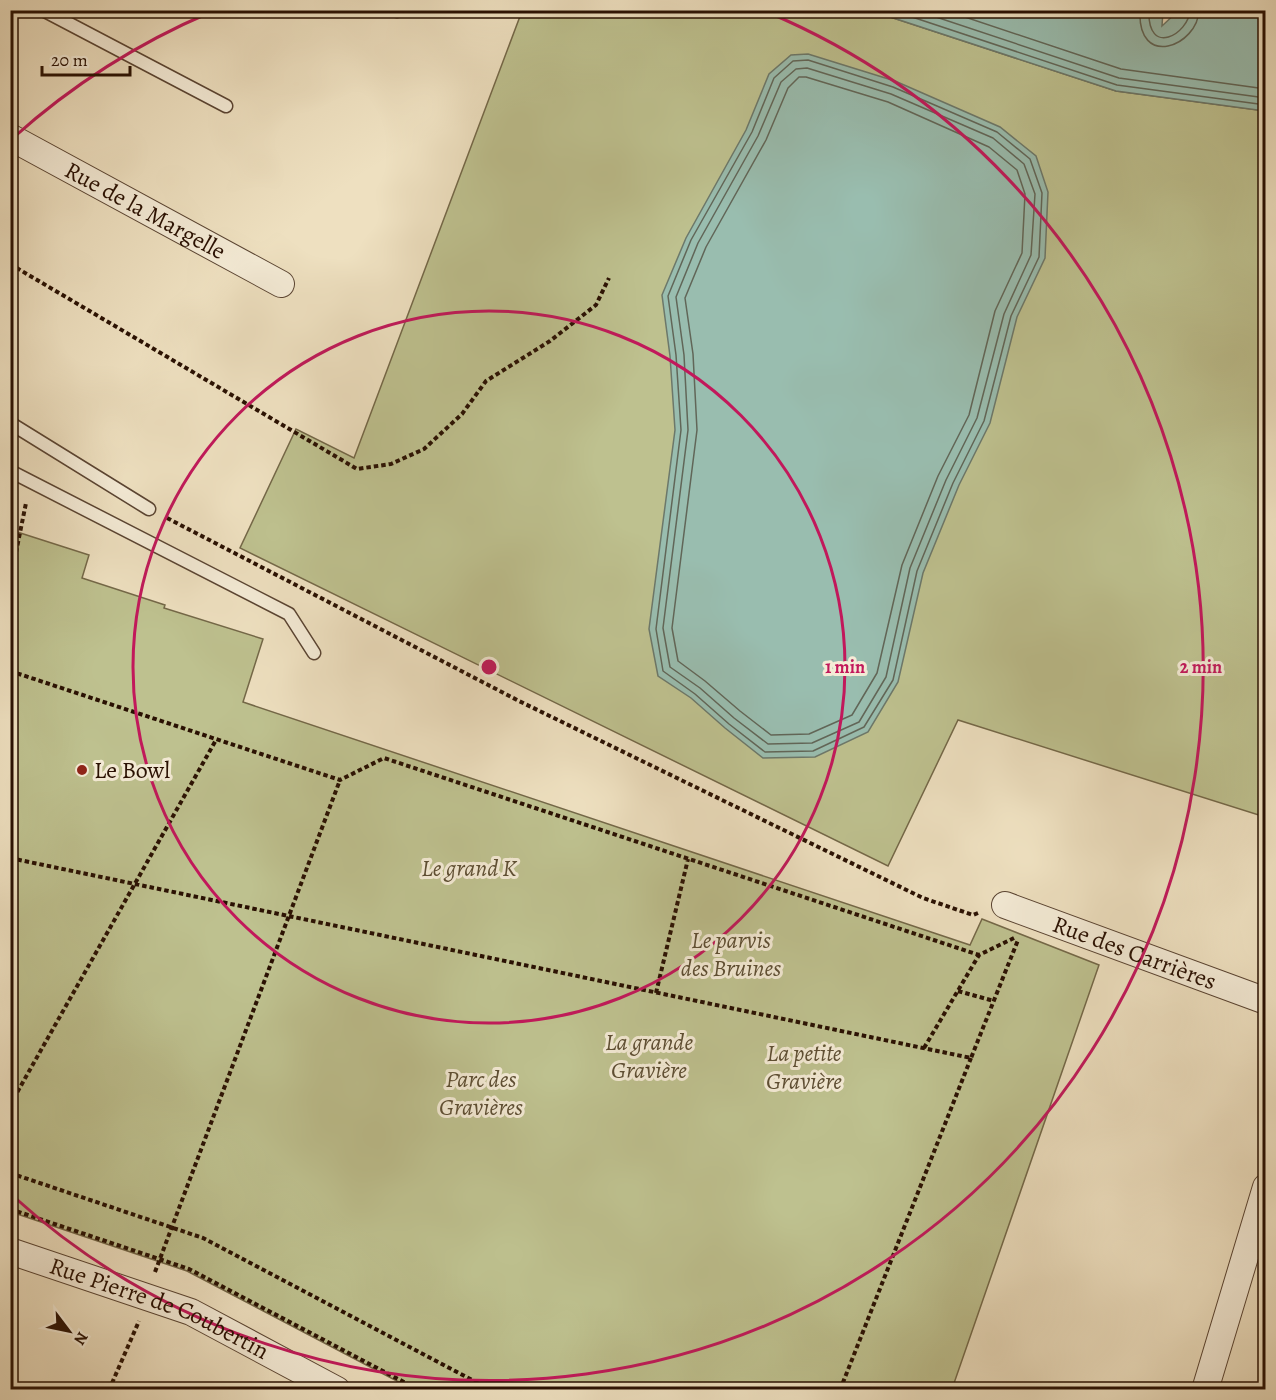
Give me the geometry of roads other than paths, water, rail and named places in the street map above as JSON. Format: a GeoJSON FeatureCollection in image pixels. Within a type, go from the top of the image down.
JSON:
{"type":"FeatureCollection","features":[{"type":"Feature","properties":{"kind":"street","name":"Rue de la Margelle"},"geometry":{"type":"LineString","coordinates":[[10,137],[281,284]]}},
{"type":"Feature","properties":{"kind":"street","name":"Rue des Carrières"},"geometry":{"type":"LineString","coordinates":[[1005,905],[1266,1001]]}},
{"type":"Feature","properties":{"kind":"street"},"geometry":{"type":"LineString","coordinates":[[1205,1389],[1266,1187]]}},
{"type":"Feature","properties":{"kind":"street","name":"Rue Pierre de Coubertin"},"geometry":{"type":"LineString","coordinates":[[10,1251],[191,1312],[337,1389]]}},
{"type":"Feature","properties":{"kind":"lane"},"geometry":{"type":"LineString","coordinates":[[43,10],[226,106]]}},
{"type":"Feature","properties":{"kind":"lane"},"geometry":{"type":"LineString","coordinates":[[10,423],[149,509]]}},
{"type":"Feature","properties":{"kind":"lane"},"geometry":{"type":"LineString","coordinates":[[10,471],[289,614],[315,653]]}},
{"type":"Feature","properties":{"kind":"water"},"geometry":{"type":"Polygon","coordinates":[[[872,11],[1163,11],[1162,26],[1178,11],[1265,11],[1265,111],[1116,91],[872,11]]]}},
{"type":"Feature","properties":{"kind":"water"},"geometry":{"type":"Polygon","coordinates":[[[808,54],[895,81],[1000,127],[1036,156],[1048,192],[1045,258],[1017,317],[990,423],[959,485],[923,573],[898,682],[868,732],[815,757],[763,758],[691,698],[658,676],[649,629],[675,430],[670,356],[662,295],[686,238],[746,130],[769,74],[791,55],[808,54]]]}},
{"type":"Feature","properties":{"kind":"place","name":"Le Bowl"},"geometry":{"type":"Point","coordinates":[82,770]}},
{"type":"Feature","properties":{"kind":"park label","name":"Le grand K"},"geometry":{"type":"Point","coordinates":[469,868]}},
{"type":"Feature","properties":{"kind":"park label","name":"Le parvis des Bruines"},"geometry":{"type":"Point","coordinates":[731,954]}},
{"type":"Feature","properties":{"kind":"park label","name":"La grande Gravière"},"geometry":{"type":"Point","coordinates":[649,1056]}},
{"type":"Feature","properties":{"kind":"park label","name":"La petite Gravière"},"geometry":{"type":"Point","coordinates":[804,1067]}},
{"type":"Feature","properties":{"kind":"park label","name":"Parc des Gravières"},"geometry":{"type":"Point","coordinates":[481,1093]}}]}
